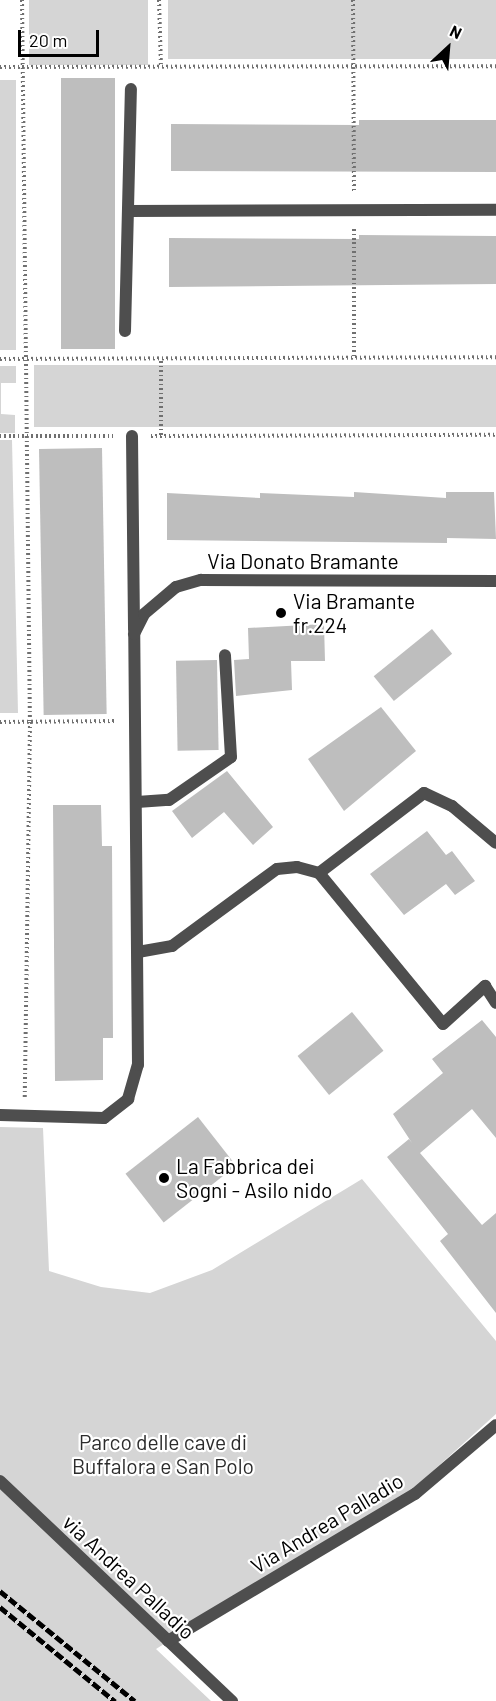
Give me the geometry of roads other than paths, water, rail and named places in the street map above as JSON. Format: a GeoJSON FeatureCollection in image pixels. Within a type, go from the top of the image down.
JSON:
{"type":"FeatureCollection","features":[{"type":"Feature","properties":{"kind":"street"},"geometry":{"type":"LineString","coordinates":[[126,331],[131,89]]}},
{"type":"Feature","properties":{"kind":"street"},"geometry":{"type":"LineString","coordinates":[[128,211],[496,210]]}},
{"type":"Feature","properties":{"kind":"street"},"geometry":{"type":"LineString","coordinates":[[0,1115],[104,1118],[128,1099],[138,1065],[137,721],[132,436]]}},
{"type":"Feature","properties":{"kind":"street","name":"Via Donato Bramante"},"geometry":{"type":"LineString","coordinates":[[134,634],[160,597],[201,580],[496,581]]}},
{"type":"Feature","properties":{"kind":"street"},"geometry":{"type":"LineString","coordinates":[[137,802],[169,800],[231,757],[225,655]]}},
{"type":"Feature","properties":{"kind":"street"},"geometry":{"type":"LineString","coordinates":[[319,873],[424,793],[452,806],[496,843]]}},
{"type":"Feature","properties":{"kind":"street"},"geometry":{"type":"LineString","coordinates":[[138,952],[172,946],[277,869],[297,867],[319,873],[443,1024],[485,987],[496,1003]]}},
{"type":"Feature","properties":{"kind":"street","name":"Via Andrea Palladio"},"geometry":{"type":"LineString","coordinates":[[168,1641],[415,1494],[496,1425]]}},
{"type":"Feature","properties":{"kind":"street","name":"via Andrea Palladio"},"geometry":{"type":"LineString","coordinates":[[0,1481],[232,1701]]}},
{"type":"Feature","properties":{"kind":"railway"},"geometry":{"type":"LineString","coordinates":[[0,1591],[135,1701]]}},
{"type":"Feature","properties":{"kind":"railway"},"geometry":{"type":"LineString","coordinates":[[0,1607],[115,1701]]}},
{"type":"Feature","properties":{"kind":"place","name":"Via Bramante fr.224"},"geometry":{"type":"Point","coordinates":[281,613]}},
{"type":"Feature","properties":{"kind":"place","name":"La Fabbrica dei Sogni - Asilo nido"},"geometry":{"type":"Point","coordinates":[164,1178]}},
{"type":"Feature","properties":{"kind":"park label","name":"Parco delle cave di Buffalora e San Polo"},"geometry":{"type":"Point","coordinates":[163,1454]}}]}
